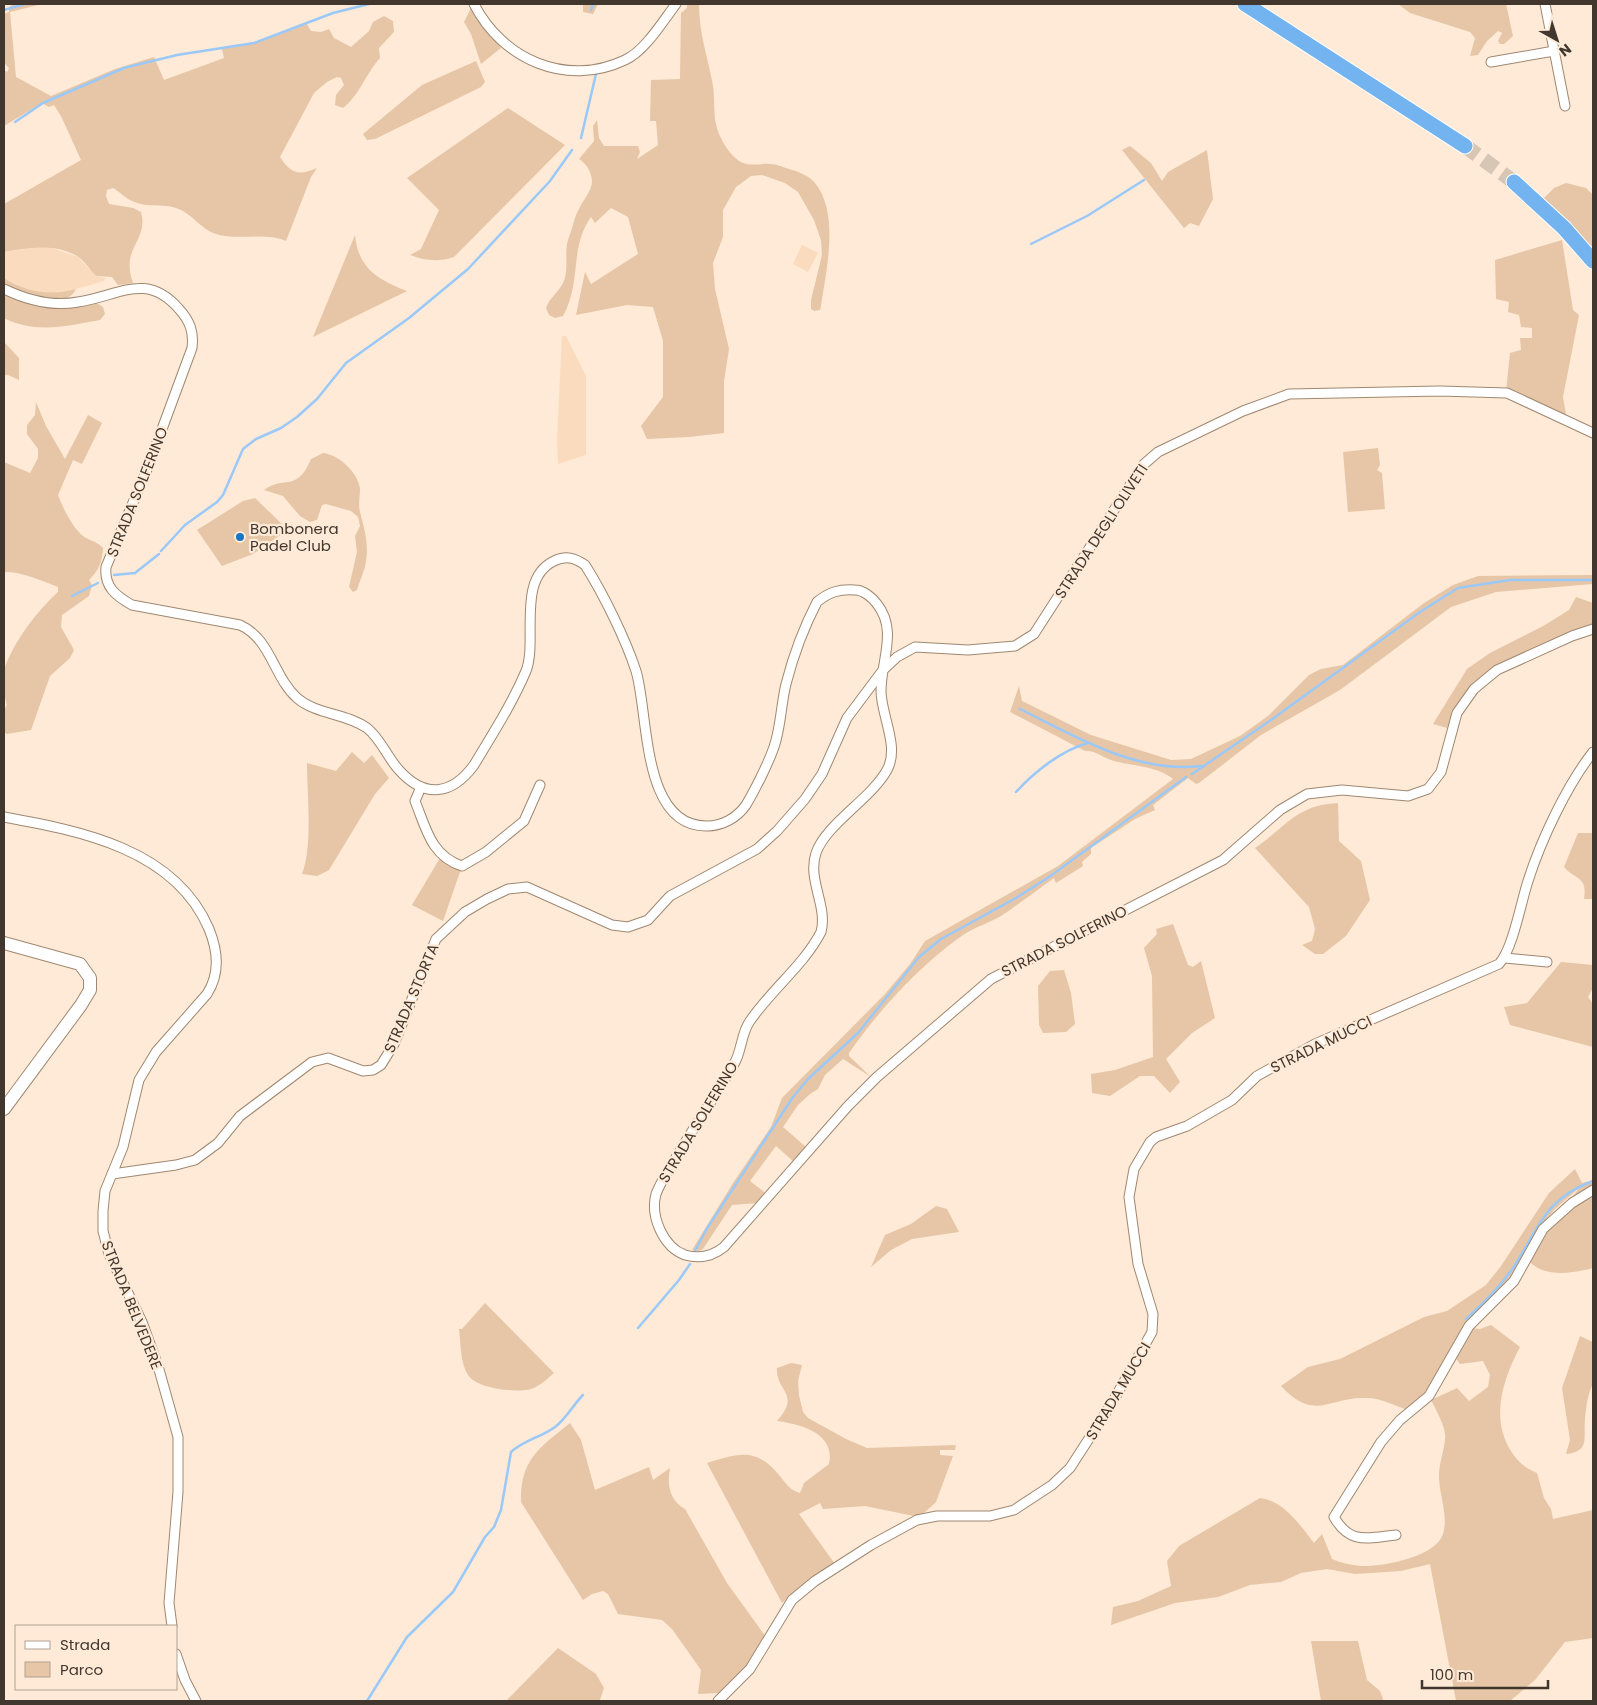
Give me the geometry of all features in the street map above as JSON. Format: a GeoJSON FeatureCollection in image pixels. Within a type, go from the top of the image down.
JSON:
{"type":"FeatureCollection","features":[{"type":"Feature","properties":{"kind":"highway"},"geometry":{"type":"LineString","coordinates":[[1245,4],[1465,146]]}},
{"type":"Feature","properties":{"kind":"highway"},"geometry":{"type":"LineString","coordinates":[[1514,182],[1564,228],[1593,261]]}},
{"type":"Feature","properties":{"kind":"main road"},"geometry":{"type":"LineString","coordinates":[[4,943],[76,961],[88,973],[90,984],[82,1005],[4,1109]]}},
{"type":"Feature","properties":{"kind":"street"},"geometry":{"type":"LineString","coordinates":[[474,4],[483,22],[499,39],[518,54],[545,68],[569,71],[595,70],[626,60],[651,37],[676,4]]}},
{"type":"Feature","properties":{"kind":"street"},"geometry":{"type":"LineString","coordinates":[[1545,4],[1565,106]]}},
{"type":"Feature","properties":{"kind":"street"},"geometry":{"type":"LineString","coordinates":[[1491,62],[1554,51]]}},
{"type":"Feature","properties":{"kind":"street","name":"STRADA SOLFERINO"},"geometry":{"type":"LineString","coordinates":[[4,289],[28,299],[51,303],[78,302],[112,292],[148,288],[165,295],[178,308],[191,327],[192,348],[148,467],[106,567],[107,584],[120,598],[132,604],[248,628],[266,646],[286,685],[298,698],[315,710],[365,727],[374,734],[399,771],[421,787],[432,791],[450,788],[467,775],[474,765],[527,670],[531,602],[538,578],[549,563],[560,558],[576,559],[585,565],[593,578],[636,672],[645,738],[663,799],[675,815],[695,825],[713,826],[722,824],[738,814],[746,805],[774,747],[786,682],[811,613],[817,602],[826,594],[842,589],[859,590],[872,598],[883,611],[888,627],[881,692],[884,717],[891,746],[887,770],[862,802],[825,838],[816,854],[814,876],[823,915],[821,932],[748,1023],[735,1062],[706,1106],[656,1195],[655,1216],[663,1235],[673,1247],[685,1255],[702,1257],[712,1255],[724,1247],[854,1100],[877,1077],[990,979],[1222,860],[1280,810],[1307,794],[1342,790],[1408,796],[1428,789],[1441,772],[1458,713],[1474,689],[1497,670],[1572,636],[1593,629]]}},
{"type":"Feature","properties":{"kind":"street","name":"STRADA DEGLI OLIVETI"},"geometry":{"type":"LineString","coordinates":[[883,670],[897,657],[915,646],[968,650],[1015,646],[1034,634],[1144,465],[1152,456],[1243,411],[1289,394],[1440,391],[1507,393],[1593,433]]}},
{"type":"Feature","properties":{"kind":"street","name":"STRADA STORTA"},"geometry":{"type":"LineString","coordinates":[[112,1174],[176,1165],[194,1160],[218,1143],[240,1116],[312,1062],[328,1058],[363,1071],[373,1070],[381,1065],[394,1044],[436,939],[465,912],[488,899],[508,889],[527,887],[612,925],[638,926],[648,920],[670,896],[757,849],[777,831],[805,799],[822,774],[846,718],[883,670]]}},
{"type":"Feature","properties":{"kind":"street"},"geometry":{"type":"LineString","coordinates":[[1547,962],[1505,958],[1535,861],[1579,770],[1593,752]]}},
{"type":"Feature","properties":{"kind":"street"},"geometry":{"type":"LineString","coordinates":[[421,787],[415,801],[435,848],[448,861],[462,866],[486,852],[524,821],[540,785]]}},
{"type":"Feature","properties":{"kind":"street","name":"STRADA BELVEDERE"},"geometry":{"type":"LineString","coordinates":[[4,817],[88,837],[119,847],[150,861],[170,874],[184,889],[197,906],[211,934],[217,964],[212,986],[156,1052],[144,1070],[137,1087],[124,1147],[103,1200],[105,1238],[110,1258],[140,1315],[152,1348],[178,1436],[178,1492],[169,1603],[172,1625]]}},
{"type":"Feature","properties":{"kind":"street","name":"STRADA MUCCI"},"geometry":{"type":"LineString","coordinates":[[718,1701],[750,1668],[792,1600],[815,1580],[917,1520],[934,1517],[990,1516],[1014,1510],[1052,1485],[1073,1463],[1112,1403],[1152,1332],[1153,1314],[1138,1264],[1130,1197],[1134,1169],[1150,1142],[1156,1137],[1187,1126],[1232,1100],[1257,1076],[1315,1044],[1486,971],[1505,958]]}},
{"type":"Feature","properties":{"kind":"street"},"geometry":{"type":"LineString","coordinates":[[1396,1535],[1361,1539],[1342,1530],[1334,1517],[1381,1442],[1400,1420],[1429,1396],[1469,1326],[1514,1281],[1543,1229],[1572,1203],[1593,1190]]}},
{"type":"Feature","properties":{"kind":"street"},"geometry":{"type":"LineString","coordinates":[[178,1660],[185,1680],[196,1701]]}},
{"type":"Feature","properties":{"kind":"shaded area"},"geometry":{"type":"Polygon","coordinates":[[[802,245],[818,253],[808,272],[793,264],[802,245]]]}},
{"type":"Feature","properties":{"kind":"shaded area"},"geometry":{"type":"Polygon","coordinates":[[[46,246],[78,257],[96,276],[105,278],[104,281],[69,291],[45,293],[20,287],[4,278],[4,252],[46,246]]]}},
{"type":"Feature","properties":{"kind":"shaded area"},"geometry":{"type":"Polygon","coordinates":[[[562,336],[566,336],[586,376],[586,455],[558,464],[557,439],[562,336]]]}},
{"type":"Feature","properties":{"kind":"green space"},"geometry":{"type":"Polygon","coordinates":[[[14,4],[42,4],[10,12],[16,77],[51,96],[115,69],[154,57],[164,80],[224,58],[222,49],[255,43],[307,24],[311,31],[321,32],[329,29],[334,38],[351,47],[369,31],[373,22],[384,16],[393,21],[394,32],[379,48],[380,58],[354,97],[343,108],[335,105],[336,95],[344,85],[341,78],[337,77],[327,82],[314,93],[280,157],[288,167],[296,172],[300,173],[317,168],[311,177],[286,241],[269,237],[222,236],[205,228],[181,210],[169,206],[144,205],[129,200],[113,188],[107,190],[106,196],[109,204],[133,208],[141,212],[142,222],[139,238],[130,261],[133,283],[118,285],[112,277],[96,276],[80,258],[59,249],[22,249],[4,252],[4,204],[81,160],[54,105],[49,107],[42,103],[4,126],[4,70],[7,72],[9,68],[4,63],[4,14],[9,12],[9,7],[14,4]]]}},
{"type":"Feature","properties":{"kind":"green space"},"geometry":{"type":"Polygon","coordinates":[[[583,4],[598,4],[593,14],[583,12],[583,4]]]}},
{"type":"Feature","properties":{"kind":"green space"},"geometry":{"type":"Polygon","coordinates":[[[687,4],[699,4],[702,36],[713,86],[716,123],[723,142],[729,152],[741,162],[751,165],[777,165],[799,172],[813,180],[823,196],[827,210],[829,226],[828,260],[820,310],[814,311],[811,309],[811,300],[822,255],[821,240],[814,220],[798,192],[785,183],[762,175],[751,176],[736,187],[723,210],[723,237],[713,263],[715,289],[729,349],[724,381],[724,433],[647,439],[641,426],[663,397],[663,341],[653,307],[627,305],[576,315],[585,272],[591,284],[638,254],[628,217],[611,208],[595,223],[591,217],[580,241],[572,291],[563,316],[555,318],[549,315],[546,308],[565,278],[567,242],[577,212],[592,185],[590,172],[579,159],[594,141],[593,126],[597,120],[599,138],[604,146],[638,146],[640,152],[637,159],[658,145],[656,121],[650,121],[651,80],[680,79],[681,13],[687,8],[687,4]]]}},
{"type":"Feature","properties":{"kind":"green space"},"geometry":{"type":"Polygon","coordinates":[[[1398,4],[1506,4],[1513,36],[1504,44],[1500,44],[1498,41],[1502,33],[1498,31],[1487,41],[1478,55],[1470,56],[1475,38],[1470,32],[1410,13],[1398,4]]]}},
{"type":"Feature","properties":{"kind":"green space"},"geometry":{"type":"Polygon","coordinates":[[[472,6],[501,48],[481,64],[471,34],[464,22],[472,6]]]}},
{"type":"Feature","properties":{"kind":"green space"},"geometry":{"type":"Polygon","coordinates":[[[476,61],[485,82],[481,87],[375,139],[367,140],[363,134],[422,85],[476,61]]]}},
{"type":"Feature","properties":{"kind":"green space"},"geometry":{"type":"Polygon","coordinates":[[[508,108],[565,145],[454,257],[432,260],[410,255],[421,249],[439,210],[407,178],[508,108]]]}},
{"type":"Feature","properties":{"kind":"green space"},"geometry":{"type":"Polygon","coordinates":[[[1130,146],[1151,163],[1162,181],[1168,172],[1207,150],[1213,199],[1199,226],[1190,223],[1184,228],[1122,150],[1130,146]]]}},
{"type":"Feature","properties":{"kind":"green space"},"geometry":{"type":"Polygon","coordinates":[[[1566,183],[1586,188],[1593,195],[1593,248],[1543,199],[1554,188],[1566,183]]]}},
{"type":"Feature","properties":{"kind":"green space"},"geometry":{"type":"Polygon","coordinates":[[[355,235],[360,256],[371,271],[387,282],[407,291],[313,337],[355,235]]]}},
{"type":"Feature","properties":{"kind":"green space"},"geometry":{"type":"Polygon","coordinates":[[[1562,240],[1573,310],[1579,315],[1563,397],[1566,415],[1506,391],[1510,353],[1521,350],[1520,338],[1532,338],[1532,328],[1521,327],[1519,315],[1508,312],[1509,302],[1496,299],[1495,260],[1562,240]]]}},
{"type":"Feature","properties":{"kind":"green space"},"geometry":{"type":"Polygon","coordinates":[[[4,278],[21,287],[38,291],[57,292],[76,289],[70,296],[62,300],[42,300],[4,286],[4,278]]]}},
{"type":"Feature","properties":{"kind":"green space"},"geometry":{"type":"Polygon","coordinates":[[[4,293],[37,305],[71,306],[95,302],[103,307],[105,314],[100,320],[75,324],[51,327],[27,326],[4,318],[4,293]]]}},
{"type":"Feature","properties":{"kind":"green space"},"geometry":{"type":"Polygon","coordinates":[[[4,342],[19,358],[19,380],[4,375],[4,342]]]}},
{"type":"Feature","properties":{"kind":"green space"},"geometry":{"type":"Polygon","coordinates":[[[36,402],[46,426],[65,459],[88,415],[102,423],[82,464],[73,460],[58,495],[75,528],[83,536],[103,548],[99,566],[89,580],[92,585],[89,596],[62,615],[61,627],[74,650],[70,658],[50,676],[31,730],[7,734],[4,732],[4,710],[7,705],[3,681],[5,667],[27,626],[58,592],[58,587],[38,579],[18,573],[4,572],[4,462],[30,473],[38,458],[38,449],[27,434],[27,425],[35,415],[36,402]]]}},
{"type":"Feature","properties":{"kind":"green space"},"geometry":{"type":"Polygon","coordinates":[[[1378,448],[1380,465],[1377,470],[1382,473],[1385,509],[1348,512],[1343,452],[1378,448]]]}},
{"type":"Feature","properties":{"kind":"green space"},"geometry":{"type":"Polygon","coordinates":[[[323,453],[335,457],[347,465],[356,476],[360,489],[359,509],[366,536],[367,554],[365,568],[357,590],[353,592],[349,587],[357,552],[355,536],[360,526],[358,517],[351,511],[326,504],[322,505],[317,520],[310,522],[300,516],[283,496],[264,490],[271,486],[295,480],[301,476],[311,459],[323,453]]]}},
{"type":"Feature","properties":{"kind":"green space","name":"Bombonera Padel Club"},"geometry":{"type":"Polygon","coordinates":[[[255,498],[288,530],[253,554],[222,566],[197,530],[243,501],[255,498]]]}},
{"type":"Feature","properties":{"kind":"green space"},"geometry":{"type":"Polygon","coordinates":[[[1593,575],[1593,584],[1496,592],[1451,607],[1340,690],[1261,735],[1199,783],[1196,784],[1188,778],[1153,805],[1155,810],[1135,819],[1091,848],[1091,854],[1082,862],[1083,866],[1056,883],[1054,878],[1001,916],[968,932],[947,947],[901,989],[873,1021],[849,1053],[849,1056],[871,1077],[843,1059],[825,1075],[818,1089],[798,1105],[783,1127],[806,1147],[794,1162],[776,1146],[750,1181],[767,1194],[757,1203],[732,1205],[703,1249],[699,1251],[692,1250],[733,1183],[771,1127],[782,1098],[885,994],[910,964],[925,941],[1058,866],[1173,779],[1160,771],[1114,761],[1093,752],[1085,751],[1010,712],[1019,686],[1022,701],[1091,735],[1171,760],[1191,759],[1240,736],[1268,716],[1309,675],[1321,669],[1343,665],[1424,603],[1453,585],[1478,576],[1593,575]]]}},
{"type":"Feature","properties":{"kind":"green space"},"geometry":{"type":"Polygon","coordinates":[[[1576,597],[1593,603],[1593,628],[1522,655],[1487,674],[1462,697],[1447,728],[1433,724],[1467,669],[1490,653],[1545,625],[1569,610],[1576,597]]]}},
{"type":"Feature","properties":{"kind":"green space"},"geometry":{"type":"Polygon","coordinates":[[[352,752],[364,763],[372,755],[389,778],[375,794],[329,870],[317,876],[302,874],[307,849],[309,820],[307,763],[336,771],[352,752]]]}},
{"type":"Feature","properties":{"kind":"green space"},"geometry":{"type":"Polygon","coordinates":[[[1338,803],[1339,841],[1361,861],[1370,900],[1346,936],[1323,954],[1315,954],[1302,945],[1312,941],[1315,929],[1309,907],[1255,848],[1301,813],[1312,808],[1338,803]]]}},
{"type":"Feature","properties":{"kind":"green space"},"geometry":{"type":"Polygon","coordinates":[[[1578,833],[1593,833],[1593,899],[1584,899],[1585,892],[1582,882],[1564,867],[1578,833]]]}},
{"type":"Feature","properties":{"kind":"green space"},"geometry":{"type":"Polygon","coordinates":[[[440,858],[461,869],[443,921],[412,905],[440,858]]]}},
{"type":"Feature","properties":{"kind":"green space"},"geometry":{"type":"Polygon","coordinates":[[[1173,924],[1188,965],[1193,967],[1201,961],[1215,1018],[1192,1033],[1166,1059],[1180,1082],[1170,1093],[1154,1076],[1140,1076],[1110,1096],[1092,1093],[1091,1074],[1115,1070],[1153,1057],[1152,976],[1144,948],[1157,934],[1156,929],[1173,924]]]}},
{"type":"Feature","properties":{"kind":"green space"},"geometry":{"type":"Polygon","coordinates":[[[1561,962],[1593,965],[1593,988],[1588,997],[1593,1004],[1593,1047],[1510,1025],[1504,1007],[1527,1003],[1561,962]]]}},
{"type":"Feature","properties":{"kind":"green space"},"geometry":{"type":"Polygon","coordinates":[[[1064,970],[1071,993],[1075,1024],[1066,1032],[1043,1033],[1039,1025],[1038,986],[1050,971],[1064,970]]]}},
{"type":"Feature","properties":{"kind":"green space"},"geometry":{"type":"Polygon","coordinates":[[[1575,1169],[1582,1183],[1593,1180],[1593,1268],[1560,1273],[1544,1270],[1530,1262],[1533,1251],[1579,1188],[1555,1209],[1538,1230],[1507,1284],[1485,1306],[1427,1396],[1408,1410],[1372,1398],[1354,1398],[1313,1406],[1293,1397],[1281,1386],[1308,1367],[1340,1359],[1424,1317],[1447,1311],[1486,1285],[1501,1266],[1549,1193],[1575,1169]]]}},
{"type":"Feature","properties":{"kind":"green space"},"geometry":{"type":"Polygon","coordinates":[[[936,1206],[947,1209],[959,1232],[912,1239],[891,1250],[871,1267],[885,1235],[911,1224],[936,1206]]]}},
{"type":"Feature","properties":{"kind":"green space"},"geometry":{"type":"Polygon","coordinates":[[[485,1303],[554,1373],[540,1384],[525,1390],[488,1387],[473,1380],[468,1375],[462,1359],[459,1329],[462,1329],[485,1303]]]}},
{"type":"Feature","properties":{"kind":"green space"},"geometry":{"type":"Polygon","coordinates":[[[1491,1325],[1520,1347],[1508,1372],[1501,1399],[1501,1425],[1511,1451],[1522,1464],[1537,1473],[1544,1498],[1551,1509],[1553,1519],[1593,1510],[1593,1638],[1565,1642],[1535,1680],[1510,1701],[1456,1701],[1430,1564],[1401,1571],[1355,1574],[1327,1569],[1301,1573],[1281,1582],[1250,1585],[1218,1597],[1175,1603],[1111,1625],[1113,1607],[1138,1601],[1171,1586],[1167,1561],[1179,1546],[1260,1498],[1269,1500],[1284,1509],[1314,1543],[1322,1534],[1332,1559],[1342,1563],[1361,1566],[1382,1565],[1407,1559],[1430,1549],[1438,1542],[1445,1526],[1439,1473],[1445,1435],[1441,1420],[1431,1400],[1457,1388],[1469,1401],[1488,1387],[1490,1375],[1483,1361],[1460,1364],[1455,1357],[1471,1328],[1480,1329],[1491,1325]]]}},
{"type":"Feature","properties":{"kind":"green space"},"geometry":{"type":"Polygon","coordinates":[[[1580,1336],[1593,1342],[1593,1384],[1587,1405],[1584,1442],[1579,1450],[1566,1454],[1570,1440],[1562,1388],[1580,1336]]]}},
{"type":"Feature","properties":{"kind":"green space"},"geometry":{"type":"Polygon","coordinates":[[[791,1363],[802,1365],[798,1381],[803,1412],[808,1418],[846,1439],[867,1448],[956,1445],[955,1450],[940,1450],[940,1455],[953,1456],[936,1502],[924,1513],[914,1516],[865,1506],[823,1509],[820,1503],[799,1514],[835,1564],[805,1583],[782,1603],[707,1463],[738,1455],[755,1457],[763,1460],[788,1486],[800,1493],[804,1483],[829,1464],[830,1453],[822,1438],[805,1428],[777,1421],[784,1412],[787,1398],[777,1376],[777,1368],[791,1363]]]}},
{"type":"Feature","properties":{"kind":"green space"},"geometry":{"type":"Polygon","coordinates":[[[570,1423],[581,1440],[595,1490],[649,1467],[653,1480],[670,1468],[669,1486],[672,1497],[685,1509],[727,1583],[766,1637],[748,1666],[720,1693],[698,1694],[701,1670],[672,1629],[662,1620],[618,1614],[608,1594],[603,1591],[592,1594],[583,1600],[521,1502],[524,1475],[528,1465],[549,1440],[570,1423]]]}},
{"type":"Feature","properties":{"kind":"green space"},"geometry":{"type":"Polygon","coordinates":[[[1311,1641],[1358,1641],[1367,1680],[1380,1691],[1382,1701],[1321,1701],[1311,1641]]]}},
{"type":"Feature","properties":{"kind":"green space"},"geometry":{"type":"Polygon","coordinates":[[[558,1648],[596,1674],[604,1688],[600,1700],[506,1701],[558,1648]]]}},
{"type":"Feature","properties":{"kind":"waterway"},"geometry":{"type":"LineString","coordinates":[[4,10],[25,4]]}},
{"type":"Feature","properties":{"kind":"waterway"},"geometry":{"type":"LineString","coordinates":[[15,122],[43,103],[124,68],[177,55],[254,43],[333,13],[369,4]]}},
{"type":"Feature","properties":{"kind":"waterway"},"geometry":{"type":"LineString","coordinates":[[591,10],[593,4]]}},
{"type":"Feature","properties":{"kind":"waterway"},"geometry":{"type":"LineString","coordinates":[[581,138],[596,74]]}},
{"type":"Feature","properties":{"kind":"waterway"},"geometry":{"type":"LineString","coordinates":[[161,551],[185,525],[217,502],[223,495],[243,449],[256,439],[281,428],[297,417],[317,399],[346,363],[409,318],[468,269],[550,181],[572,150]]}},
{"type":"Feature","properties":{"kind":"waterway"},"geometry":{"type":"LineString","coordinates":[[1031,244],[1087,216],[1144,180]]}},
{"type":"Feature","properties":{"kind":"waterway"},"geometry":{"type":"LineString","coordinates":[[114,575],[135,573],[159,554]]}},
{"type":"Feature","properties":{"kind":"waterway"},"geometry":{"type":"LineString","coordinates":[[1192,774],[1271,720],[1420,612],[1458,588],[1510,580],[1593,580]]}},
{"type":"Feature","properties":{"kind":"waterway"},"geometry":{"type":"LineString","coordinates":[[72,596],[98,583]]}},
{"type":"Feature","properties":{"kind":"waterway"},"geometry":{"type":"LineString","coordinates":[[1020,709],[1085,741],[1130,759],[1177,767],[1201,766]]}},
{"type":"Feature","properties":{"kind":"waterway"},"geometry":{"type":"LineString","coordinates":[[1016,792],[1031,777],[1059,756],[1088,743]]}},
{"type":"Feature","properties":{"kind":"waterway"},"geometry":{"type":"LineString","coordinates":[[695,1251],[706,1230],[793,1097],[808,1079],[858,1033],[919,957],[941,939],[1016,898],[1049,877],[1186,777]]}},
{"type":"Feature","properties":{"kind":"waterway"},"geometry":{"type":"LineString","coordinates":[[1466,1319],[1504,1280],[1545,1215],[1554,1205],[1564,1196],[1593,1181]]}},
{"type":"Feature","properties":{"kind":"waterway"},"geometry":{"type":"LineString","coordinates":[[638,1328],[679,1280],[690,1264]]}},
{"type":"Feature","properties":{"kind":"waterway"},"geometry":{"type":"LineString","coordinates":[[367,1701],[407,1637],[453,1592],[485,1537],[494,1527],[501,1510],[511,1452],[522,1444],[555,1427],[583,1395]]}},
{"type":"Feature","properties":{"kind":"tunnel"},"geometry":{"type":"LineString","coordinates":[[1465,146],[1514,182]]}},
{"type":"Feature","properties":{"kind":"place","name":"Bombonera Padel Club"},"geometry":{"type":"Point","coordinates":[240,537]}}]}
